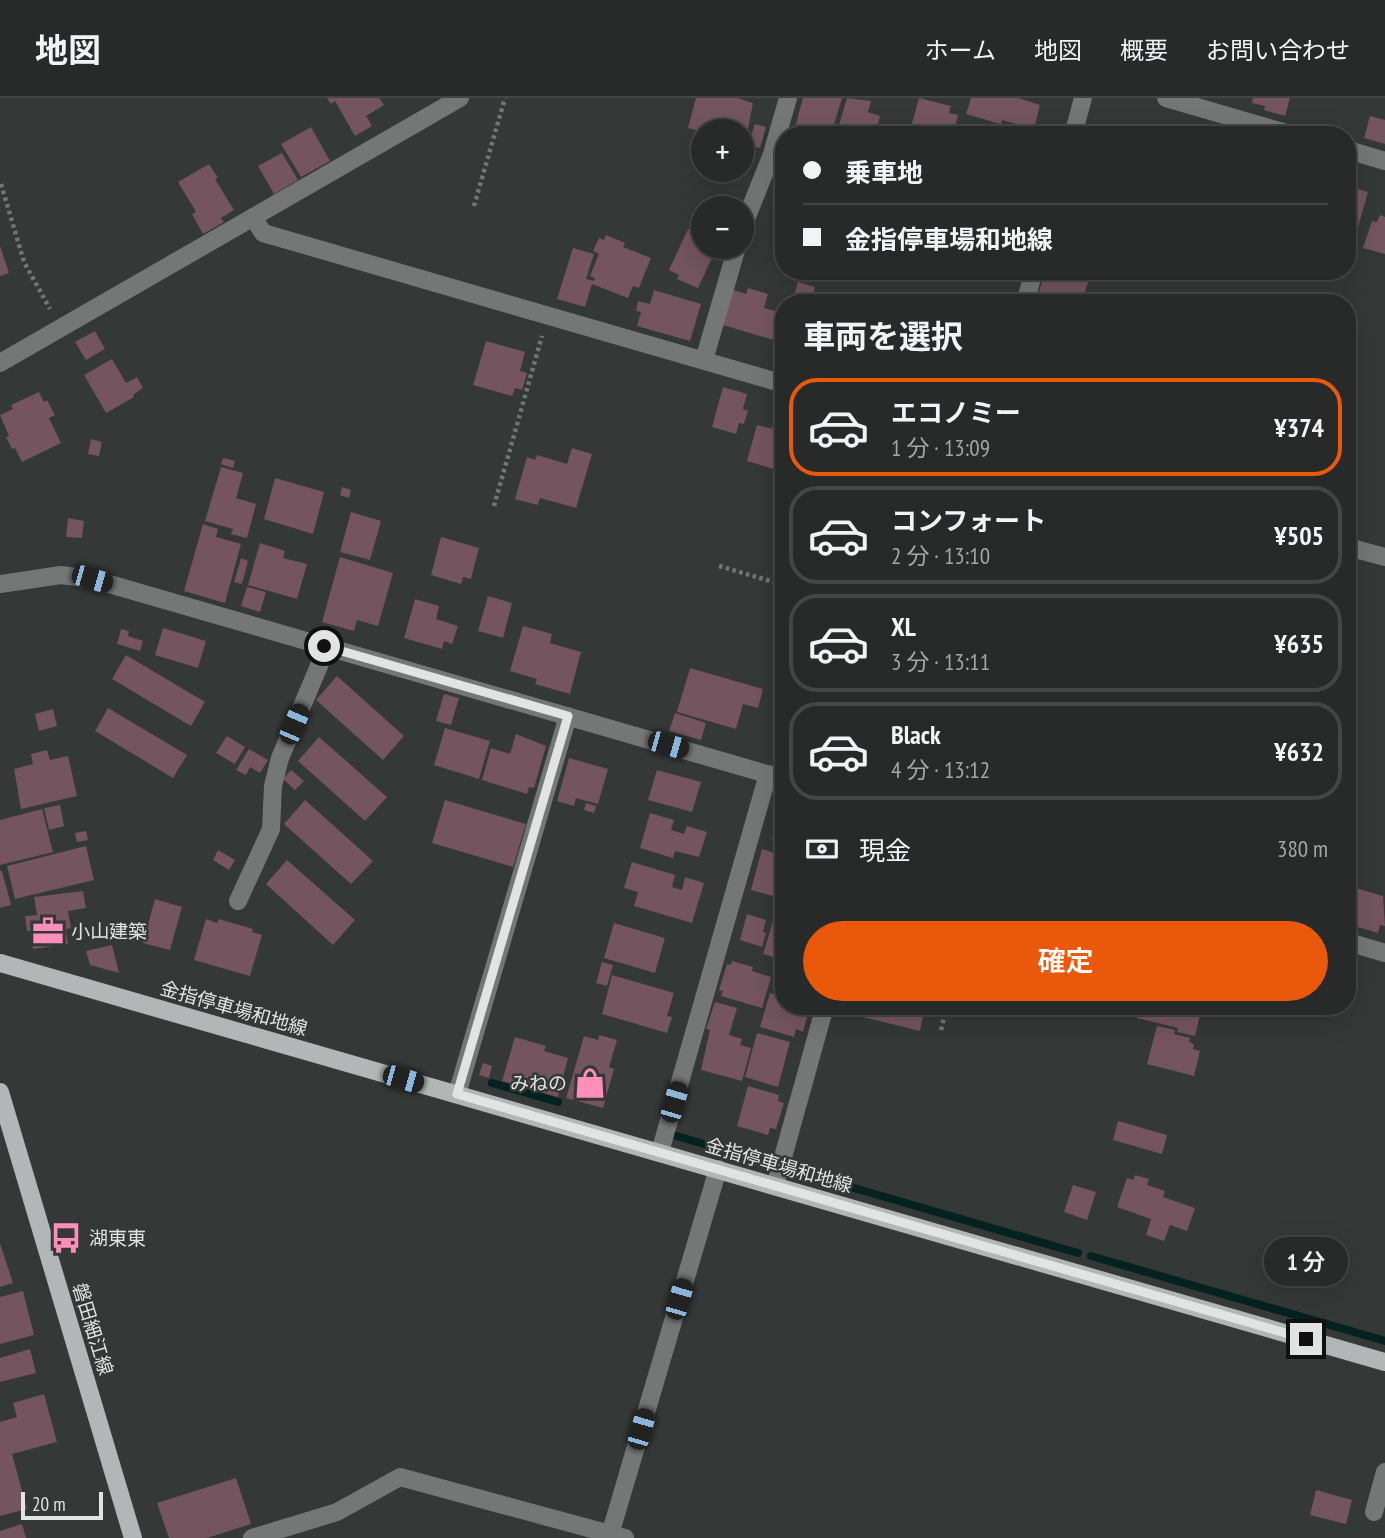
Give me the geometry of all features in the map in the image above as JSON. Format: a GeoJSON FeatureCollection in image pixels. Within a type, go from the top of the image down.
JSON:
{"type":"FeatureCollection","features":[{"type":"Feature","properties":{"kind":"main road","name":"金指停車場和地線"},"geometry":{"type":"LineString","coordinates":[[0,963],[1385,1362]]}},
{"type":"Feature","properties":{"kind":"main road","name":"磐田細江線"},"geometry":{"type":"LineString","coordinates":[[0,1092],[133,1538]]}},
{"type":"Feature","properties":{"kind":"street"},"geometry":{"type":"LineString","coordinates":[[0,363],[460,98]]}},
{"type":"Feature","properties":{"kind":"street"},"geometry":{"type":"LineString","coordinates":[[780,126],[788,98]]}},
{"type":"Feature","properties":{"kind":"street"},"geometry":{"type":"LineString","coordinates":[[1075,126],[1083,98]]}},
{"type":"Feature","properties":{"kind":"street"},"geometry":{"type":"LineString","coordinates":[[1166,98],[1262,126]]}},
{"type":"Feature","properties":{"kind":"street"},"geometry":{"type":"LineString","coordinates":[[754,199],[775,144]]}},
{"type":"Feature","properties":{"kind":"street"},"geometry":{"type":"LineString","coordinates":[[1356,152],[1385,161]]}},
{"type":"Feature","properties":{"kind":"street"},"geometry":{"type":"LineString","coordinates":[[253,217],[263,233],[775,381]]}},
{"type":"Feature","properties":{"kind":"street"},"geometry":{"type":"LineString","coordinates":[[704,360],[733,259]]}},
{"type":"Feature","properties":{"kind":"street"},"geometry":{"type":"LineString","coordinates":[[1356,549],[1385,558]]}},
{"type":"Feature","properties":{"kind":"street"},"geometry":{"type":"LineString","coordinates":[[0,584],[46,576],[85,577],[775,776]]}},
{"type":"Feature","properties":{"kind":"street"},"geometry":{"type":"LineString","coordinates":[[238,901],[271,829],[274,786],[280,758],[319,666],[324,646]]}},
{"type":"Feature","properties":{"kind":"street"},"geometry":{"type":"LineString","coordinates":[[457,1094],[568,716]]}},
{"type":"Feature","properties":{"kind":"street"},"geometry":{"type":"LineString","coordinates":[[660,1152],[775,779]]}},
{"type":"Feature","properties":{"kind":"street"},"geometry":{"type":"LineString","coordinates":[[1356,944],[1385,953]]}},
{"type":"Feature","properties":{"kind":"street"},"geometry":{"type":"LineString","coordinates":[[775,1186],[822,1015]]}},
{"type":"Feature","properties":{"kind":"street"},"geometry":{"type":"LineString","coordinates":[[252,1538],[337,1512],[400,1477],[615,1537],[718,1169]]}},
{"type":"Feature","properties":{"kind":"street"},"geometry":{"type":"LineString","coordinates":[[1374,1512],[1385,1472]]}},
{"type":"Feature","properties":{"kind":"path"},"geometry":{"type":"LineString","coordinates":[[474,206],[505,98]]}},
{"type":"Feature","properties":{"kind":"path"},"geometry":{"type":"LineString","coordinates":[[1,184],[24,262],[61,328]]}},
{"type":"Feature","properties":{"kind":"path"},"geometry":{"type":"LineString","coordinates":[[494,506],[548,316]]}},
{"type":"Feature","properties":{"kind":"path"},"geometry":{"type":"LineString","coordinates":[[719,566],[775,582]]}},
{"type":"Feature","properties":{"kind":"path"},"geometry":{"type":"LineString","coordinates":[[941,1030],[945,1015]]}},
{"type":"Feature","properties":{"kind":"building"},"geometry":{"type":"Polygon","coordinates":[[[327,98],[379,98],[384,105],[366,116],[372,126],[355,136],[335,101],[331,104],[327,98]]]}},
{"type":"Feature","properties":{"kind":"building"},"geometry":{"type":"Polygon","coordinates":[[[696,98],[737,98],[753,103],[750,119],[691,119],[691,129],[688,128],[696,98]]]}},
{"type":"Feature","properties":{"kind":"building"},"geometry":{"type":"Polygon","coordinates":[[[803,98],[842,98],[834,126],[795,126],[803,98]]]}},
{"type":"Feature","properties":{"kind":"building"},"geometry":{"type":"Polygon","coordinates":[[[847,98],[871,101],[868,112],[880,116],[877,126],[839,126],[847,98]]]}},
{"type":"Feature","properties":{"kind":"building"},"geometry":{"type":"Polygon","coordinates":[[[919,98],[951,106],[949,113],[958,115],[955,126],[911,126],[919,98]]]}},
{"type":"Feature","properties":{"kind":"building"},"geometry":{"type":"Polygon","coordinates":[[[971,98],[1018,98],[1040,105],[1035,126],[1002,120],[1001,124],[966,114],[971,98]]]}},
{"type":"Feature","properties":{"kind":"building"},"geometry":{"type":"Polygon","coordinates":[[[1253,98],[1290,98],[1285,116],[1264,110],[1265,106],[1252,103],[1253,98]]]}},
{"type":"Feature","properties":{"kind":"building"},"geometry":{"type":"Polygon","coordinates":[[[1370,116],[1385,120],[1385,144],[1364,138],[1370,116]]]}},
{"type":"Feature","properties":{"kind":"building"},"geometry":{"type":"Polygon","coordinates":[[[755,124],[766,127],[760,148],[754,146],[755,124]]]}},
{"type":"Feature","properties":{"kind":"building"},"geometry":{"type":"Polygon","coordinates":[[[311,127],[330,161],[301,177],[281,144],[311,127]]]}},
{"type":"Feature","properties":{"kind":"building"},"geometry":{"type":"Polygon","coordinates":[[[282,153],[298,180],[274,194],[258,166],[282,153]]]}},
{"type":"Feature","properties":{"kind":"building"},"geometry":{"type":"Polygon","coordinates":[[[209,164],[234,210],[221,218],[224,222],[203,234],[192,214],[196,212],[178,182],[209,164]]]}},
{"type":"Feature","properties":{"kind":"building"},"geometry":{"type":"Polygon","coordinates":[[[1356,188],[1368,192],[1356,234],[1356,188]]]}},
{"type":"Feature","properties":{"kind":"building"},"geometry":{"type":"Polygon","coordinates":[[[1380,215],[1385,217],[1385,254],[1363,248],[1372,221],[1377,222],[1380,215]]]}},
{"type":"Feature","properties":{"kind":"building"},"geometry":{"type":"Polygon","coordinates":[[[688,229],[691,230],[691,259],[711,259],[698,288],[677,279],[679,275],[669,270],[688,229]]]}},
{"type":"Feature","properties":{"kind":"building"},"geometry":{"type":"Polygon","coordinates":[[[606,235],[625,243],[623,247],[651,258],[639,288],[633,286],[628,298],[592,284],[585,307],[557,299],[573,248],[594,254],[586,279],[594,281],[595,278],[590,276],[599,254],[593,251],[599,238],[604,240],[606,235]]]}},
{"type":"Feature","properties":{"kind":"building"},"geometry":{"type":"Polygon","coordinates":[[[0,246],[9,273],[0,276],[0,246]]]}},
{"type":"Feature","properties":{"kind":"building"},"geometry":{"type":"Polygon","coordinates":[[[1042,280],[1088,282],[1085,294],[1038,294],[1042,280]]]}},
{"type":"Feature","properties":{"kind":"building"},"geometry":{"type":"Polygon","coordinates":[[[798,282],[815,287],[813,294],[795,294],[798,282]]]}},
{"type":"Feature","properties":{"kind":"building"},"geometry":{"type":"Polygon","coordinates":[[[748,288],[768,294],[764,308],[775,311],[775,340],[723,325],[733,290],[746,294],[748,288]]]}},
{"type":"Feature","properties":{"kind":"building"},"geometry":{"type":"Polygon","coordinates":[[[654,290],[701,304],[690,341],[637,326],[641,312],[636,311],[638,301],[650,304],[654,290]]]}},
{"type":"Feature","properties":{"kind":"building"},"geometry":{"type":"Polygon","coordinates":[[[95,331],[105,349],[86,360],[75,342],[95,331]]]}},
{"type":"Feature","properties":{"kind":"building"},"geometry":{"type":"Polygon","coordinates":[[[486,341],[525,352],[520,371],[527,373],[522,390],[515,388],[512,396],[473,385],[486,341]]]}},
{"type":"Feature","properties":{"kind":"building"},"geometry":{"type":"Polygon","coordinates":[[[112,359],[126,383],[137,377],[143,388],[133,395],[134,397],[106,413],[84,375],[112,359]]]}},
{"type":"Feature","properties":{"kind":"building"},"geometry":{"type":"Polygon","coordinates":[[[723,387],[747,394],[743,409],[748,411],[744,424],[739,423],[736,434],[712,427],[723,387]]]}},
{"type":"Feature","properties":{"kind":"building"},"geometry":{"type":"Polygon","coordinates":[[[39,392],[55,415],[49,418],[61,443],[22,462],[6,437],[9,436],[0,415],[13,409],[11,405],[39,392]]]}},
{"type":"Feature","properties":{"kind":"building"},"geometry":{"type":"Polygon","coordinates":[[[757,425],[772,429],[775,425],[775,469],[747,461],[757,425]]]}},
{"type":"Feature","properties":{"kind":"building"},"geometry":{"type":"Polygon","coordinates":[[[91,439],[102,442],[99,456],[88,454],[91,439]]]}},
{"type":"Feature","properties":{"kind":"building"},"geometry":{"type":"Polygon","coordinates":[[[572,448],[592,454],[576,508],[540,498],[538,505],[515,499],[527,457],[535,460],[537,455],[567,464],[572,448]]]}},
{"type":"Feature","properties":{"kind":"building"},"geometry":{"type":"Polygon","coordinates":[[[223,458],[235,461],[233,468],[221,464],[223,458]]]}},
{"type":"Feature","properties":{"kind":"building"},"geometry":{"type":"Polygon","coordinates":[[[221,467],[243,473],[236,498],[256,504],[247,538],[231,534],[233,529],[205,521],[221,467]]]}},
{"type":"Feature","properties":{"kind":"building"},"geometry":{"type":"Polygon","coordinates":[[[275,478],[324,492],[313,534],[264,519],[275,478]]]}},
{"type":"Feature","properties":{"kind":"building"},"geometry":{"type":"Polygon","coordinates":[[[342,487],[351,490],[349,498],[340,495],[342,487]]]}},
{"type":"Feature","properties":{"kind":"building"},"geometry":{"type":"Polygon","coordinates":[[[351,512],[381,521],[370,560],[340,552],[351,512]]]}},
{"type":"Feature","properties":{"kind":"building"},"geometry":{"type":"Polygon","coordinates":[[[68,518],[84,521],[82,538],[66,537],[68,518]]]}},
{"type":"Feature","properties":{"kind":"building"},"geometry":{"type":"Polygon","coordinates":[[[203,524],[218,529],[216,537],[241,544],[225,603],[184,591],[203,524]]]}},
{"type":"Feature","properties":{"kind":"building"},"geometry":{"type":"Polygon","coordinates":[[[441,537],[479,548],[471,579],[463,577],[461,584],[431,575],[441,537]]]}},
{"type":"Feature","properties":{"kind":"building"},"geometry":{"type":"Polygon","coordinates":[[[260,543],[285,551],[283,558],[307,564],[297,599],[248,585],[260,543]]]}},
{"type":"Feature","properties":{"kind":"building"},"geometry":{"type":"Polygon","coordinates":[[[340,557],[393,573],[378,626],[357,620],[354,631],[322,622],[340,557]]]}},
{"type":"Feature","properties":{"kind":"building"},"geometry":{"type":"Polygon","coordinates":[[[241,558],[248,561],[242,584],[234,582],[241,558]]]}},
{"type":"Feature","properties":{"kind":"building"},"geometry":{"type":"Polygon","coordinates":[[[247,587],[266,592],[260,612],[241,606],[247,587]]]}},
{"type":"Feature","properties":{"kind":"building"},"geometry":{"type":"Polygon","coordinates":[[[488,596],[512,603],[503,638],[478,631],[488,596]]]}},
{"type":"Feature","properties":{"kind":"building"},"geometry":{"type":"Polygon","coordinates":[[[415,599],[439,606],[436,619],[458,626],[452,644],[444,641],[442,649],[404,638],[415,599]]]}},
{"type":"Feature","properties":{"kind":"building"},"geometry":{"type":"Polygon","coordinates":[[[523,626],[552,634],[550,643],[581,652],[570,694],[535,684],[537,679],[510,671],[523,626]]]}},
{"type":"Feature","properties":{"kind":"building"},"geometry":{"type":"Polygon","coordinates":[[[163,628],[206,641],[198,668],[155,655],[163,628]]]}},
{"type":"Feature","properties":{"kind":"building"},"geometry":{"type":"Polygon","coordinates":[[[121,629],[129,631],[128,636],[143,641],[140,651],[117,644],[121,629]]]}},
{"type":"Feature","properties":{"kind":"building"},"geometry":{"type":"Polygon","coordinates":[[[126,655],[205,702],[191,726],[112,679],[126,655]]]}},
{"type":"Feature","properties":{"kind":"building"},"geometry":{"type":"Polygon","coordinates":[[[690,668],[763,689],[758,708],[743,704],[736,729],[677,712],[690,668]]]}},
{"type":"Feature","properties":{"kind":"building"},"geometry":{"type":"Polygon","coordinates":[[[337,676],[404,736],[383,760],[316,700],[337,676]]]}},
{"type":"Feature","properties":{"kind":"building"},"geometry":{"type":"Polygon","coordinates":[[[444,694],[459,698],[451,725],[436,721],[444,694]]]}},
{"type":"Feature","properties":{"kind":"building"},"geometry":{"type":"Polygon","coordinates":[[[108,708],[187,755],[173,778],[95,731],[108,708]]]}},
{"type":"Feature","properties":{"kind":"building"},"geometry":{"type":"Polygon","coordinates":[[[53,709],[57,726],[39,731],[35,714],[53,709]]]}},
{"type":"Feature","properties":{"kind":"building"},"geometry":{"type":"Polygon","coordinates":[[[675,713],[706,723],[701,740],[669,731],[675,713]]]}},
{"type":"Feature","properties":{"kind":"building"},"geometry":{"type":"Polygon","coordinates":[[[445,728],[490,741],[479,779],[434,765],[445,728]]]}},
{"type":"Feature","properties":{"kind":"building"},"geometry":{"type":"Polygon","coordinates":[[[516,734],[546,746],[534,788],[529,787],[527,794],[482,780],[491,748],[510,754],[516,734]]]}},
{"type":"Feature","properties":{"kind":"building"},"geometry":{"type":"Polygon","coordinates":[[[227,736],[245,747],[235,764],[216,753],[227,736]]]}},
{"type":"Feature","properties":{"kind":"building"},"geometry":{"type":"Polygon","coordinates":[[[319,737],[387,797],[365,821],[298,761],[319,737]]]}},
{"type":"Feature","properties":{"kind":"building"},"geometry":{"type":"Polygon","coordinates":[[[249,749],[268,760],[260,773],[250,767],[246,775],[236,770],[249,749]]]}},
{"type":"Feature","properties":{"kind":"building"},"geometry":{"type":"Polygon","coordinates":[[[47,750],[50,760],[68,756],[77,796],[21,809],[14,769],[33,764],[31,754],[47,750]]]}},
{"type":"Feature","properties":{"kind":"building"},"geometry":{"type":"Polygon","coordinates":[[[569,758],[608,769],[598,804],[576,798],[574,806],[557,801],[569,758]]]}},
{"type":"Feature","properties":{"kind":"building"},"geometry":{"type":"Polygon","coordinates":[[[291,770],[304,781],[295,790],[283,779],[291,770]]]}},
{"type":"Feature","properties":{"kind":"building"},"geometry":{"type":"Polygon","coordinates":[[[657,770],[701,782],[692,812],[648,800],[657,770]]]}},
{"type":"Feature","properties":{"kind":"building"},"geometry":{"type":"Polygon","coordinates":[[[305,800],[373,861],[351,884],[284,824],[305,800]]]}},
{"type":"Feature","properties":{"kind":"building"},"geometry":{"type":"Polygon","coordinates":[[[445,800],[526,824],[513,867],[432,843],[445,800]]]}},
{"type":"Feature","properties":{"kind":"building"},"geometry":{"type":"Polygon","coordinates":[[[586,803],[596,806],[594,813],[584,810],[586,803]]]}},
{"type":"Feature","properties":{"kind":"building"},"geometry":{"type":"Polygon","coordinates":[[[60,805],[64,826],[49,830],[44,808],[60,805]]]}},
{"type":"Feature","properties":{"kind":"building"},"geometry":{"type":"Polygon","coordinates":[[[42,809],[53,852],[0,865],[0,820],[42,809]]]}},
{"type":"Feature","properties":{"kind":"building"},"geometry":{"type":"Polygon","coordinates":[[[650,813],[674,820],[671,830],[684,834],[687,826],[707,832],[699,857],[675,851],[673,858],[640,848],[650,813]]]}},
{"type":"Feature","properties":{"kind":"building"},"geometry":{"type":"Polygon","coordinates":[[[86,831],[88,840],[77,842],[75,833],[86,831]]]}},
{"type":"Feature","properties":{"kind":"building"},"geometry":{"type":"Polygon","coordinates":[[[86,846],[94,880],[15,899],[7,866],[86,846]]]}},
{"type":"Feature","properties":{"kind":"building"},"geometry":{"type":"Polygon","coordinates":[[[762,849],[775,853],[775,897],[751,890],[762,849]]]}},
{"type":"Feature","properties":{"kind":"building"},"geometry":{"type":"Polygon","coordinates":[[[218,850],[235,860],[229,870],[213,860],[218,850]]]}},
{"type":"Feature","properties":{"kind":"building"},"geometry":{"type":"Polygon","coordinates":[[[287,860],[355,920],[333,945],[266,884],[287,860]]]}},
{"type":"Feature","properties":{"kind":"building"},"geometry":{"type":"Polygon","coordinates":[[[632,862],[675,875],[672,887],[682,890],[685,877],[704,883],[692,923],[634,906],[638,892],[624,888],[632,862]]]}},
{"type":"Feature","properties":{"kind":"building"},"geometry":{"type":"Polygon","coordinates":[[[0,871],[11,905],[0,908],[0,871]]]}},
{"type":"Feature","properties":{"kind":"building"},"geometry":{"type":"Polygon","coordinates":[[[1356,888],[1383,896],[1385,926],[1380,925],[1378,933],[1356,926],[1356,888]]]}},
{"type":"Feature","properties":{"kind":"building"},"geometry":{"type":"Polygon","coordinates":[[[83,891],[86,908],[68,911],[71,928],[66,929],[68,944],[33,949],[31,931],[27,931],[25,916],[37,915],[34,897],[83,891]]]}},
{"type":"Feature","properties":{"kind":"building"},"geometry":{"type":"Polygon","coordinates":[[[155,899],[182,907],[170,950],[143,943],[155,899]]]}},
{"type":"Feature","properties":{"kind":"building"},"geometry":{"type":"Polygon","coordinates":[[[747,914],[766,920],[762,947],[740,940],[747,914]]]}},
{"type":"Feature","properties":{"kind":"building"},"geometry":{"type":"Polygon","coordinates":[[[774,918],[775,918],[775,957],[763,954],[774,918]]]}},
{"type":"Feature","properties":{"kind":"building"},"geometry":{"type":"Polygon","coordinates":[[[206,919],[217,923],[219,919],[253,929],[252,932],[262,935],[250,976],[194,960],[206,919]]]}},
{"type":"Feature","properties":{"kind":"building"},"geometry":{"type":"Polygon","coordinates":[[[614,923],[665,938],[655,973],[604,958],[614,923]]]}},
{"type":"Feature","properties":{"kind":"building"},"geometry":{"type":"Polygon","coordinates":[[[112,945],[119,973],[90,965],[86,951],[112,945]]]}},
{"type":"Feature","properties":{"kind":"building"},"geometry":{"type":"Polygon","coordinates":[[[732,961],[753,967],[752,971],[771,977],[762,1008],[721,996],[723,991],[719,990],[727,964],[731,965],[732,961]]]}},
{"type":"Feature","properties":{"kind":"building"},"geometry":{"type":"Polygon","coordinates":[[[602,962],[613,965],[607,986],[596,983],[602,962]]]}},
{"type":"Feature","properties":{"kind":"building"},"geometry":{"type":"Polygon","coordinates":[[[612,975],[674,993],[667,1016],[672,1017],[667,1033],[602,1014],[612,975]]]}},
{"type":"Feature","properties":{"kind":"building"},"geometry":{"type":"Polygon","coordinates":[[[770,993],[775,994],[775,1015],[807,1015],[803,1032],[796,1029],[794,1037],[760,1027],[770,993]]]}},
{"type":"Feature","properties":{"kind":"building"},"geometry":{"type":"Polygon","coordinates":[[[715,1002],[737,1008],[729,1035],[742,1039],[740,1045],[751,1048],[742,1081],[701,1070],[710,1030],[706,1029],[715,1002]]]}},
{"type":"Feature","properties":{"kind":"building"},"geometry":{"type":"Polygon","coordinates":[[[855,1015],[923,1015],[920,1031],[855,1015]]]}},
{"type":"Feature","properties":{"kind":"building"},"geometry":{"type":"Polygon","coordinates":[[[1138,1015],[1200,1015],[1195,1036],[1177,1032],[1178,1028],[1137,1018],[1138,1015]]]}},
{"type":"Feature","properties":{"kind":"building"},"geometry":{"type":"Polygon","coordinates":[[[1157,1026],[1175,1030],[1174,1034],[1190,1038],[1189,1042],[1194,1044],[1193,1049],[1200,1051],[1194,1076],[1147,1064],[1157,1026]]]}},
{"type":"Feature","properties":{"kind":"building"},"geometry":{"type":"Polygon","coordinates":[[[757,1033],[790,1042],[778,1087],[745,1077],[757,1033]]]}},
{"type":"Feature","properties":{"kind":"building"},"geometry":{"type":"Polygon","coordinates":[[[599,1035],[617,1040],[609,1067],[614,1069],[603,1108],[566,1098],[584,1036],[598,1040],[599,1035]]]}},
{"type":"Feature","properties":{"kind":"building"},"geometry":{"type":"Polygon","coordinates":[[[515,1037],[546,1046],[544,1051],[568,1058],[558,1097],[502,1081],[515,1037]]]}},
{"type":"Feature","properties":{"kind":"building"},"geometry":{"type":"Polygon","coordinates":[[[483,1063],[492,1066],[489,1078],[479,1075],[483,1063]]]}},
{"type":"Feature","properties":{"kind":"building"},"geometry":{"type":"Polygon","coordinates":[[[748,1086],[779,1095],[778,1101],[784,1103],[776,1129],[770,1128],[768,1135],[737,1126],[748,1086]]]}},
{"type":"Feature","properties":{"kind":"building"},"geometry":{"type":"Polygon","coordinates":[[[1118,1121],[1167,1135],[1162,1154],[1113,1140],[1118,1121]]]}},
{"type":"Feature","properties":{"kind":"building"},"geometry":{"type":"Polygon","coordinates":[[[1135,1175],[1149,1179],[1147,1185],[1165,1191],[1163,1197],[1195,1208],[1187,1231],[1170,1225],[1164,1241],[1146,1235],[1151,1219],[1117,1207],[1127,1178],[1133,1180],[1135,1175]]]}},
{"type":"Feature","properties":{"kind":"building"},"geometry":{"type":"Polygon","coordinates":[[[1073,1185],[1096,1192],[1087,1220],[1064,1212],[1073,1185]]]}},
{"type":"Feature","properties":{"kind":"building"},"geometry":{"type":"Polygon","coordinates":[[[0,1243],[13,1283],[0,1287],[0,1243]]]}},
{"type":"Feature","properties":{"kind":"building"},"geometry":{"type":"Polygon","coordinates":[[[23,1291],[34,1335],[0,1344],[0,1297],[23,1291]]]}},
{"type":"Feature","properties":{"kind":"building"},"geometry":{"type":"Polygon","coordinates":[[[30,1349],[36,1373],[0,1382],[0,1358],[30,1349]]]}},
{"type":"Feature","properties":{"kind":"building"},"geometry":{"type":"Polygon","coordinates":[[[44,1394],[57,1442],[12,1454],[27,1509],[0,1516],[0,1422],[17,1417],[13,1403],[44,1394]]]}},
{"type":"Feature","properties":{"kind":"building"},"geometry":{"type":"Polygon","coordinates":[[[236,1478],[251,1524],[207,1538],[169,1538],[157,1503],[236,1478]]]}},
{"type":"Feature","properties":{"kind":"building"},"geometry":{"type":"Polygon","coordinates":[[[1316,1490],[1352,1500],[1346,1524],[1310,1515],[1316,1490]]]}},
{"type":"Feature","properties":{"kind":"building"},"geometry":{"type":"Polygon","coordinates":[[[22,1524],[26,1538],[0,1538],[0,1531],[22,1524]]]}},
{"type":"Feature","properties":{"kind":"waterway"},"geometry":{"type":"LineString","coordinates":[[492,1083],[558,1102]]}},
{"type":"Feature","properties":{"kind":"waterway"},"geometry":{"type":"LineString","coordinates":[[673,1135],[728,1151]]}},
{"type":"Feature","properties":{"kind":"waterway"},"geometry":{"type":"LineString","coordinates":[[792,1170],[1078,1253]]}},
{"type":"Feature","properties":{"kind":"waterway"},"geometry":{"type":"LineString","coordinates":[[1091,1256],[1385,1341]]}},
{"type":"Feature","properties":{"kind":"place","name":"小山建築"},"geometry":{"type":"Point","coordinates":[48,931]}},
{"type":"Feature","properties":{"kind":"place","name":"みねの"},"geometry":{"type":"Point","coordinates":[590,1083]}},
{"type":"Feature","properties":{"kind":"place","name":"湖東東"},"geometry":{"type":"Point","coordinates":[66,1238]}},
{"type":"Feature","properties":{"kind":"route"},"geometry":{"type":"LineString","coordinates":[[324,646],[568,716],[457,1094],[1306,1339]]}}]}
